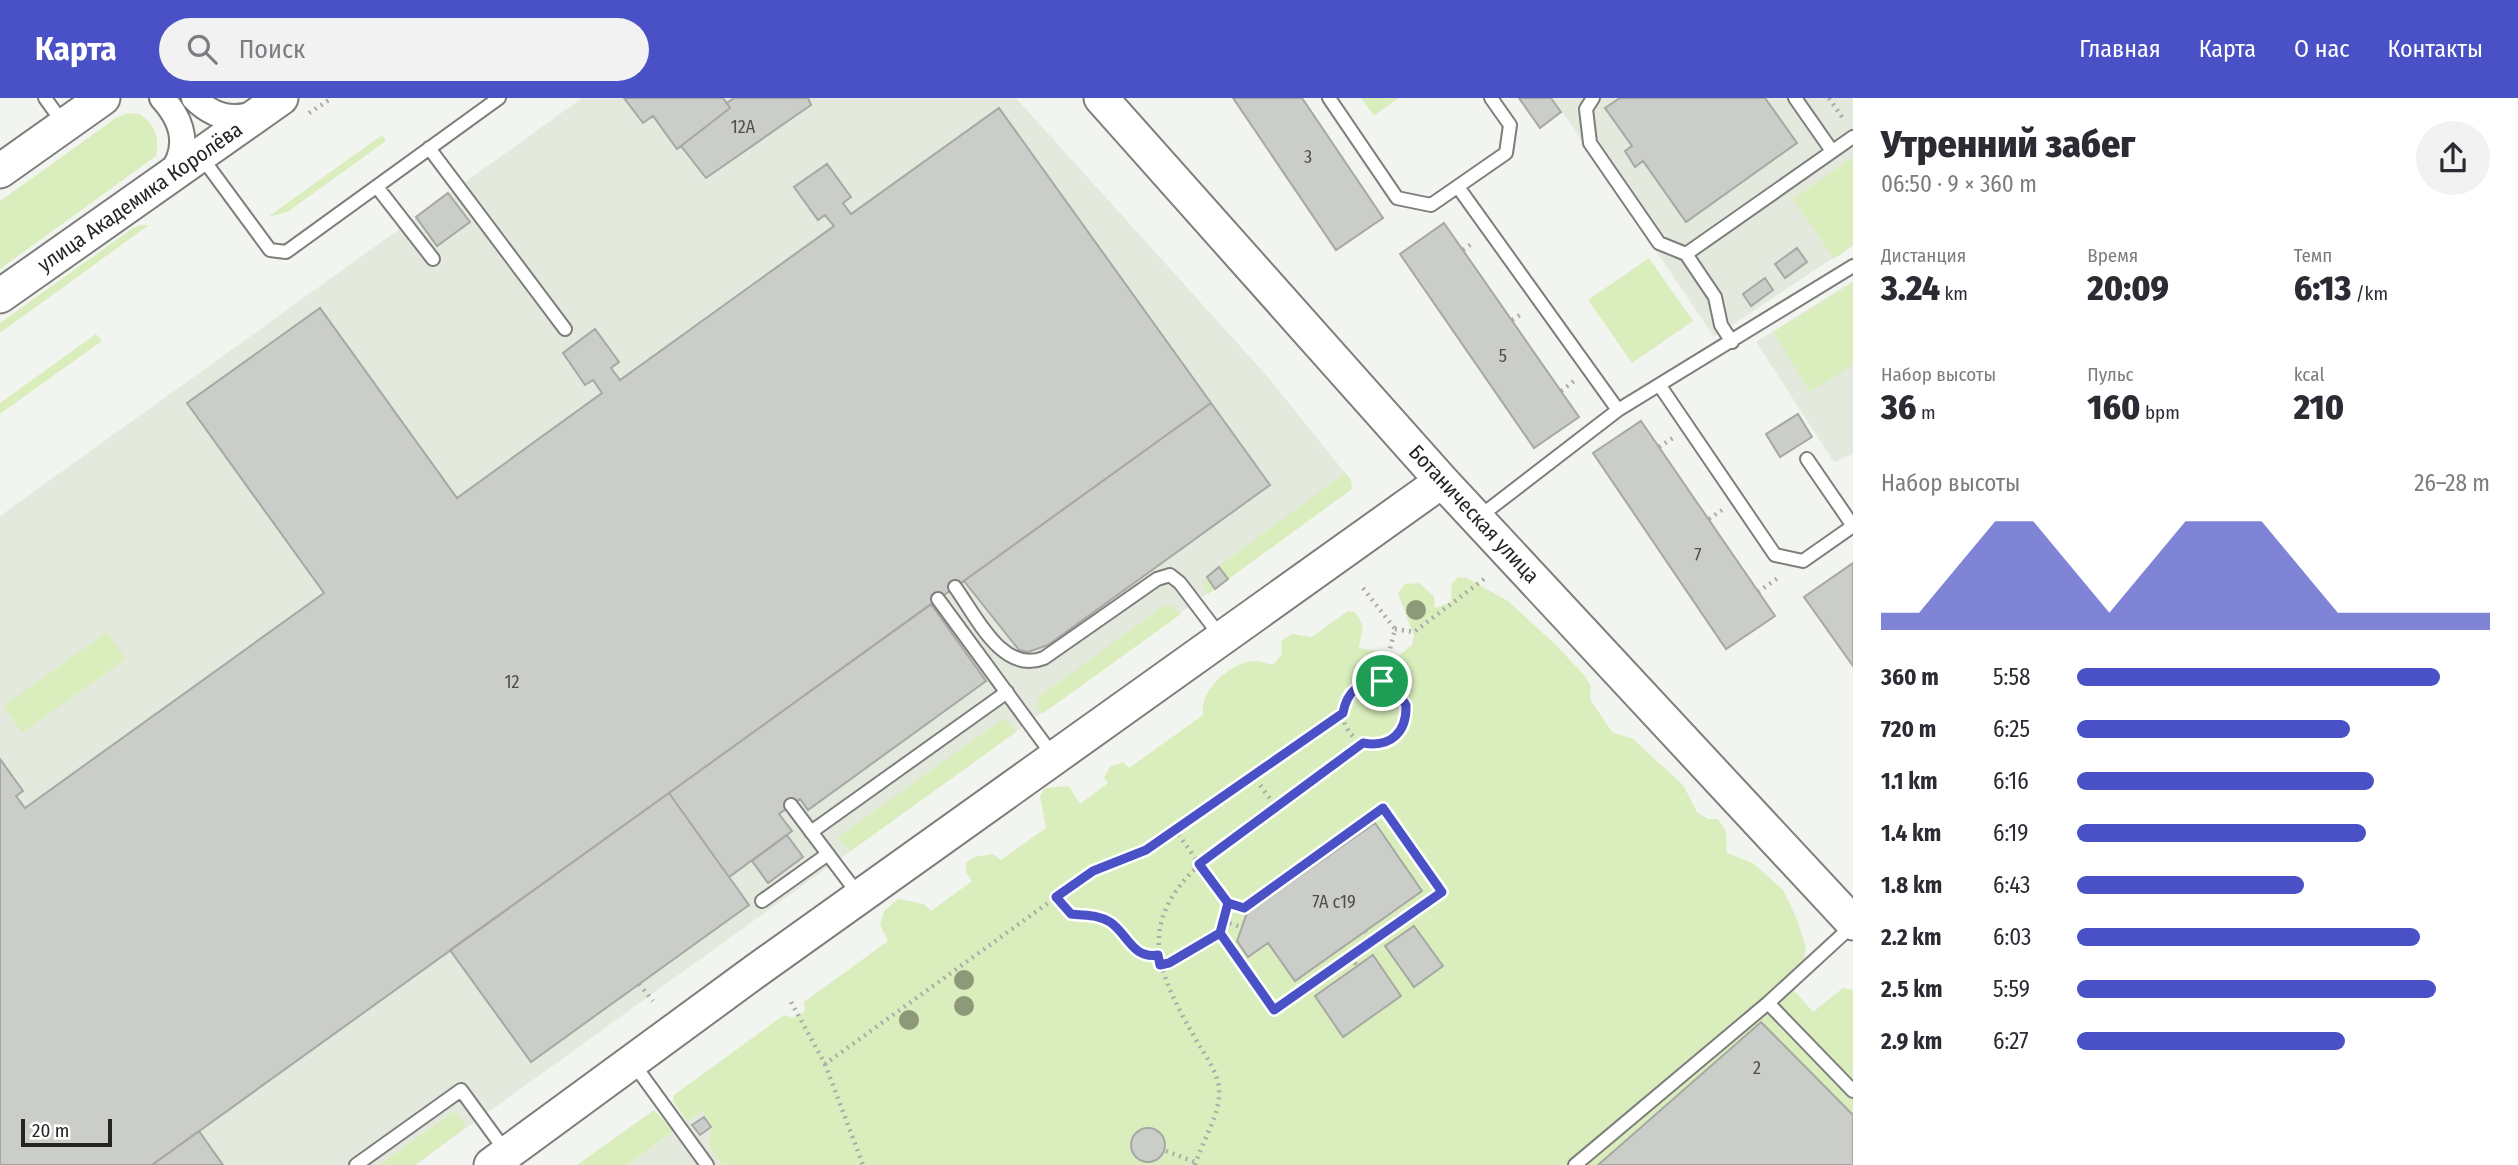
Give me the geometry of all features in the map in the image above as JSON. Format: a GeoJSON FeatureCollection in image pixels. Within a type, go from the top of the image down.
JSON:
{"type":"FeatureCollection","features":[{"type":"Feature","properties":{"kind":"main road"},"geometry":{"type":"LineString","coordinates":[[0,171],[103,98]]}},
{"type":"Feature","properties":{"kind":"main road","name":"Ботаническая улица"},"geometry":{"type":"LineString","coordinates":[[1102,98],[1442,481],[1853,924]]}},
{"type":"Feature","properties":{"kind":"main road","name":"улица Академика Королёва"},"geometry":{"type":"LineString","coordinates":[[0,296],[272,104]]}},
{"type":"Feature","properties":{"kind":"main road"},"geometry":{"type":"LineString","coordinates":[[499,1159],[1442,481]]}},
{"type":"Feature","properties":{"kind":"street"},"geometry":{"type":"LineString","coordinates":[[163,98],[182,127],[183,145],[177,165],[164,181]]}},
{"type":"Feature","properties":{"kind":"street"},"geometry":{"type":"LineString","coordinates":[[194,98],[206,110],[223,117],[243,118],[272,104]]}},
{"type":"Feature","properties":{"kind":"lane"},"geometry":{"type":"LineString","coordinates":[[45,98],[64,125]]}},
{"type":"Feature","properties":{"kind":"lane"},"geometry":{"type":"LineString","coordinates":[[200,155],[270,250],[286,252],[499,98]]}},
{"type":"Feature","properties":{"kind":"lane"},"geometry":{"type":"LineString","coordinates":[[1329,98],[1397,198],[1431,205],[1506,153],[1510,125],[1491,98]]}},
{"type":"Feature","properties":{"kind":"lane"},"geometry":{"type":"LineString","coordinates":[[1593,98],[1586,109],[1590,143],[1659,243],[1686,254],[1715,297],[1721,324],[1732,342]]}},
{"type":"Feature","properties":{"kind":"lane"},"geometry":{"type":"LineString","coordinates":[[1795,98],[1832,151]]}},
{"type":"Feature","properties":{"kind":"lane"},"geometry":{"type":"LineString","coordinates":[[1686,254],[1853,137]]}},
{"type":"Feature","properties":{"kind":"lane"},"geometry":{"type":"LineString","coordinates":[[429,148],[565,329]]}},
{"type":"Feature","properties":{"kind":"lane"},"geometry":{"type":"LineString","coordinates":[[377,187],[433,259]]}},
{"type":"Feature","properties":{"kind":"lane"},"geometry":{"type":"LineString","coordinates":[[1458,187],[1618,410]]}},
{"type":"Feature","properties":{"kind":"lane"},"geometry":{"type":"LineString","coordinates":[[1477,518],[1618,410],[1853,266]]}},
{"type":"Feature","properties":{"kind":"lane"},"geometry":{"type":"LineString","coordinates":[[1660,386],[1775,555],[1803,561],[1853,526],[1807,458]]}},
{"type":"Feature","properties":{"kind":"lane"},"geometry":{"type":"LineString","coordinates":[[955,587],[1001,650],[1023,662],[1044,658],[1157,579],[1170,575],[1180,583],[1222,638]]}},
{"type":"Feature","properties":{"kind":"lane"},"geometry":{"type":"LineString","coordinates":[[938,599],[1055,758]]}},
{"type":"Feature","properties":{"kind":"lane"},"geometry":{"type":"LineString","coordinates":[[811,832],[1007,692]]}},
{"type":"Feature","properties":{"kind":"lane"},"geometry":{"type":"LineString","coordinates":[[791,805],[860,897]]}},
{"type":"Feature","properties":{"kind":"lane"},"geometry":{"type":"LineString","coordinates":[[762,901],[828,854]]}},
{"type":"Feature","properties":{"kind":"lane"},"geometry":{"type":"LineString","coordinates":[[1575,1165],[1768,1003],[1853,924]]}},
{"type":"Feature","properties":{"kind":"lane"},"geometry":{"type":"LineString","coordinates":[[1768,1003],[1853,1091]]}},
{"type":"Feature","properties":{"kind":"lane"},"geometry":{"type":"LineString","coordinates":[[632,1062],[707,1165]]}},
{"type":"Feature","properties":{"kind":"lane"},"geometry":{"type":"LineString","coordinates":[[356,1165],[461,1090],[499,1159]]}},
{"type":"Feature","properties":{"kind":"path"},"geometry":{"type":"LineString","coordinates":[[1829,98],[1845,120]]}},
{"type":"Feature","properties":{"kind":"path"},"geometry":{"type":"LineString","coordinates":[[1363,588],[1395,629],[1414,632],[1485,579]]}},
{"type":"Feature","properties":{"kind":"path"},"geometry":{"type":"LineString","coordinates":[[1382,681],[1395,629]]}},
{"type":"Feature","properties":{"kind":"path"},"geometry":{"type":"LineString","coordinates":[[1167,1151],[1195,1163],[1219,1100],[1219,1082],[1166,984],[1160,965],[1157,943],[1165,907],[1180,883],[1199,864],[1363,743],[1386,743],[1403,727],[1406,705],[1401,694],[1382,681],[1370,681],[1351,692],[1343,713],[1345,725],[1363,743]]}},
{"type":"Feature","properties":{"kind":"path"},"geometry":{"type":"LineString","coordinates":[[825,1064],[1093,871],[1137,855],[1343,713]]}},
{"type":"Feature","properties":{"kind":"path"},"geometry":{"type":"LineString","coordinates":[[1252,774],[1276,807]]}},
{"type":"Feature","properties":{"kind":"path"},"geometry":{"type":"LineString","coordinates":[[1175,830],[1228,903],[1244,908],[1383,808],[1442,892],[1274,1010],[1220,933]]}},
{"type":"Feature","properties":{"kind":"path"},"geometry":{"type":"LineString","coordinates":[[1056,897],[1071,914],[1093,915],[1110,922],[1139,953],[1158,955]]}},
{"type":"Feature","properties":{"kind":"path"},"geometry":{"type":"LineString","coordinates":[[1160,965],[1174,961],[1220,933],[1228,903]]}},
{"type":"Feature","properties":{"kind":"path"},"geometry":{"type":"LineString","coordinates":[[1223,921],[1241,927]]}},
{"type":"Feature","properties":{"kind":"path"},"geometry":{"type":"LineString","coordinates":[[1366,931],[1372,941]]}},
{"type":"Feature","properties":{"kind":"path"},"geometry":{"type":"LineString","coordinates":[[1351,957],[1357,966]]}},
{"type":"Feature","properties":{"kind":"path"},"geometry":{"type":"LineString","coordinates":[[639,984],[653,1001]]}},
{"type":"Feature","properties":{"kind":"path"},"geometry":{"type":"LineString","coordinates":[[791,1002],[825,1064],[863,1165]]}},
{"type":"Feature","properties":{"kind":"shaded area"},"geometry":{"type":"Polygon","coordinates":[[[582,98],[1016,98],[1267,376],[1351,480],[1352,489],[415,1165],[0,1165],[0,516],[582,98]]]}},
{"type":"Feature","properties":{"kind":"shaded area"},"geometry":{"type":"Polygon","coordinates":[[[1553,98],[1853,98],[1853,245],[1714,337],[1553,98]]]}},
{"type":"Feature","properties":{"kind":"shaded area"},"geometry":{"type":"Polygon","coordinates":[[[1853,281],[1853,454],[1834,462],[1756,342],[1853,281]]]}},
{"type":"Feature","properties":{"kind":"shaded area"},"geometry":{"type":"Polygon","coordinates":[[[702,1111],[740,1165],[627,1165],[702,1111]]]}},
{"type":"Feature","properties":{"kind":"green space"},"geometry":{"type":"Polygon","coordinates":[[[1361,98],[1398,98],[1374,116],[1361,98]]]}},
{"type":"Feature","properties":{"kind":"green space"},"geometry":{"type":"Polygon","coordinates":[[[128,113],[139,114],[152,127],[157,137],[156,156],[0,269],[0,201],[116,118],[128,113]]]}},
{"type":"Feature","properties":{"kind":"green space"},"geometry":{"type":"Polygon","coordinates":[[[382,135],[386,141],[287,212],[268,217],[382,135]]]}},
{"type":"Feature","properties":{"kind":"green space"},"geometry":{"type":"Polygon","coordinates":[[[1853,157],[1853,245],[1834,259],[1793,199],[1853,157]]]}},
{"type":"Feature","properties":{"kind":"green space"},"geometry":{"type":"Polygon","coordinates":[[[149,225],[0,333],[0,323],[133,228],[149,225]]]}},
{"type":"Feature","properties":{"kind":"green space"},"geometry":{"type":"Polygon","coordinates":[[[1649,258],[1693,321],[1632,363],[1588,300],[1649,258]]]}},
{"type":"Feature","properties":{"kind":"green space"},"geometry":{"type":"Polygon","coordinates":[[[1853,283],[1853,365],[1810,392],[1773,332],[1853,283]]]}},
{"type":"Feature","properties":{"kind":"green space"},"geometry":{"type":"Polygon","coordinates":[[[96,334],[102,341],[0,414],[0,403],[96,334]]]}},
{"type":"Feature","properties":{"kind":"green space"},"geometry":{"type":"Polygon","coordinates":[[[1345,473],[1351,480],[1352,489],[1208,594],[1203,584],[1208,574],[1345,473]]]}},
{"type":"Feature","properties":{"kind":"green space"},"geometry":{"type":"Polygon","coordinates":[[[1458,577],[1467,578],[1508,601],[1555,644],[1584,675],[1591,686],[1590,699],[1612,732],[1633,739],[1683,785],[1697,812],[1708,819],[1717,819],[1726,834],[1726,852],[1754,864],[1783,890],[1796,917],[1806,948],[1803,965],[1797,974],[1784,979],[1813,1012],[1843,988],[1853,990],[1853,1165],[722,1165],[709,1145],[712,1126],[702,1111],[687,1122],[673,1101],[674,1095],[784,1015],[795,1018],[805,1011],[804,1002],[888,941],[880,925],[884,911],[898,899],[924,904],[931,911],[972,881],[966,872],[966,863],[974,857],[993,854],[1001,860],[1046,828],[1040,796],[1045,788],[1069,786],[1080,804],[1108,783],[1104,778],[1110,767],[1123,762],[1129,768],[1203,715],[1206,696],[1219,678],[1228,671],[1247,662],[1259,661],[1273,665],[1282,654],[1281,641],[1292,634],[1312,637],[1348,611],[1355,612],[1363,625],[1359,648],[1400,655],[1412,645],[1414,636],[1398,593],[1405,584],[1419,583],[1434,596],[1435,608],[1451,602],[1452,583],[1458,577]]]}},
{"type":"Feature","properties":{"kind":"green space"},"geometry":{"type":"Polygon","coordinates":[[[1170,605],[1181,614],[1042,714],[1037,706],[1040,696],[1162,607],[1170,605]]]}},
{"type":"Feature","properties":{"kind":"green space"},"geometry":{"type":"Polygon","coordinates":[[[107,632],[126,659],[22,733],[3,706],[107,632]]]}},
{"type":"Feature","properties":{"kind":"green space"},"geometry":{"type":"Polygon","coordinates":[[[1004,718],[1016,732],[851,851],[837,838],[1004,718]]]}},
{"type":"Feature","properties":{"kind":"green space"},"geometry":{"type":"Polygon","coordinates":[[[654,1110],[674,1131],[627,1165],[577,1165],[654,1110]]]}},
{"type":"Feature","properties":{"kind":"green space"},"geometry":{"type":"Polygon","coordinates":[[[455,1111],[466,1127],[415,1165],[379,1165],[455,1111]]]}},
{"type":"Feature","properties":{"kind":"building"},"geometry":{"type":"Polygon","coordinates":[[[624,98],[723,98],[730,108],[677,149],[653,116],[643,123],[624,98]]]}},
{"type":"Feature","properties":{"kind":"building"},"geometry":{"type":"Polygon","coordinates":[[[734,98],[808,98],[811,105],[706,178],[681,146],[730,108],[727,103],[734,98]]]}},
{"type":"Feature","properties":{"kind":"building"},"geometry":{"type":"Polygon","coordinates":[[[1233,98],[1302,98],[1383,218],[1336,250],[1233,98]]]}},
{"type":"Feature","properties":{"kind":"building"},"geometry":{"type":"Polygon","coordinates":[[[1519,98],[1551,98],[1561,112],[1540,128],[1519,98]]]}},
{"type":"Feature","properties":{"kind":"building"},"geometry":{"type":"Polygon","coordinates":[[[1620,98],[1765,98],[1797,143],[1686,222],[1643,161],[1635,167],[1625,151],[1632,146],[1605,108],[1620,98]]]}},
{"type":"Feature","properties":{"kind":"building"},"geometry":{"type":"Polygon","coordinates":[[[999,108],[1211,403],[152,1165],[0,1165],[0,759],[23,791],[16,796],[25,808],[324,593],[187,403],[320,308],[457,498],[602,393],[593,380],[585,385],[563,353],[595,329],[619,362],[611,368],[620,380],[834,226],[825,215],[818,220],[794,187],[827,164],[851,197],[843,203],[851,214],[999,108]]]}},
{"type":"Feature","properties":{"kind":"building"},"geometry":{"type":"Polygon","coordinates":[[[448,193],[470,222],[437,246],[416,217],[448,193]]]}},
{"type":"Feature","properties":{"kind":"building"},"geometry":{"type":"Polygon","coordinates":[[[1444,223],[1579,417],[1534,448],[1400,254],[1444,223]]]}},
{"type":"Feature","properties":{"kind":"building"},"geometry":{"type":"Polygon","coordinates":[[[1797,248],[1807,262],[1785,278],[1775,264],[1797,248]]]}},
{"type":"Feature","properties":{"kind":"building"},"geometry":{"type":"Polygon","coordinates":[[[1765,278],[1773,290],[1751,306],[1743,294],[1765,278]]]}},
{"type":"Feature","properties":{"kind":"building"},"geometry":{"type":"Polygon","coordinates":[[[1211,403],[1270,485],[1048,645],[1028,652],[1019,650],[964,581],[1211,403]]]}},
{"type":"Feature","properties":{"kind":"building"},"geometry":{"type":"Polygon","coordinates":[[[1798,414],[1812,437],[1780,457],[1766,434],[1798,414]]]}},
{"type":"Feature","properties":{"kind":"building"},"geometry":{"type":"Polygon","coordinates":[[[1641,421],[1775,616],[1726,649],[1593,453],[1641,421]]]}},
{"type":"Feature","properties":{"kind":"building"},"geometry":{"type":"Polygon","coordinates":[[[1853,563],[1853,666],[1804,597],[1853,563]]]}},
{"type":"Feature","properties":{"kind":"building"},"geometry":{"type":"Polygon","coordinates":[[[1219,567],[1228,579],[1215,589],[1207,577],[1219,567]]]}},
{"type":"Feature","properties":{"kind":"building"},"geometry":{"type":"Polygon","coordinates":[[[931,604],[986,681],[808,810],[800,799],[779,814],[792,831],[729,877],[669,793],[931,604]]]}},
{"type":"Feature","properties":{"kind":"building"},"geometry":{"type":"Polygon","coordinates":[[[669,793],[749,905],[531,1062],[450,950],[669,793]]]}},
{"type":"Feature","properties":{"kind":"building"},"geometry":{"type":"Polygon","coordinates":[[[1375,823],[1422,891],[1295,981],[1268,943],[1248,957],[1237,941],[1247,913],[1375,823]]]}},
{"type":"Feature","properties":{"kind":"building"},"geometry":{"type":"Polygon","coordinates":[[[787,835],[803,857],[768,883],[752,861],[787,835]]]}},
{"type":"Feature","properties":{"kind":"building"},"geometry":{"type":"Polygon","coordinates":[[[1414,926],[1443,966],[1414,987],[1385,946],[1414,926]]]}},
{"type":"Feature","properties":{"kind":"building"},"geometry":{"type":"Polygon","coordinates":[[[1373,955],[1401,996],[1343,1037],[1315,996],[1373,955]]]}},
{"type":"Feature","properties":{"kind":"building"},"geometry":{"type":"Polygon","coordinates":[[[1761,1022],[1853,1115],[1853,1165],[1598,1165],[1761,1022]]]}},
{"type":"Feature","properties":{"kind":"building"},"geometry":{"type":"Polygon","coordinates":[[[704,1117],[711,1127],[700,1135],[692,1125],[704,1117]]]}},
{"type":"Feature","properties":{"kind":"building"},"geometry":{"type":"Polygon","coordinates":[[[1148,1128],[1160,1133],[1165,1145],[1160,1157],[1148,1162],[1136,1157],[1131,1145],[1136,1133],[1148,1128]]]}},
{"type":"Feature","properties":{"kind":"building"},"geometry":{"type":"Polygon","coordinates":[[[199,1131],[223,1165],[152,1165],[199,1131]]]}},
{"type":"Feature","properties":{"kind":"route"},"geometry":{"type":"LineString","coordinates":[[1382,681],[1370,681],[1360,685],[1351,692],[1343,713],[1329,720],[1146,850],[1093,871],[1056,897],[1071,914],[1093,915],[1110,922],[1137,951],[1143,955],[1158,955],[1160,965],[1169,963],[1220,933],[1228,903],[1244,908],[1383,808],[1442,892],[1274,1010],[1220,933],[1223,921],[1228,903],[1199,864],[1363,743],[1375,745],[1396,737],[1407,716],[1406,705],[1401,694],[1382,681]]}}]}
